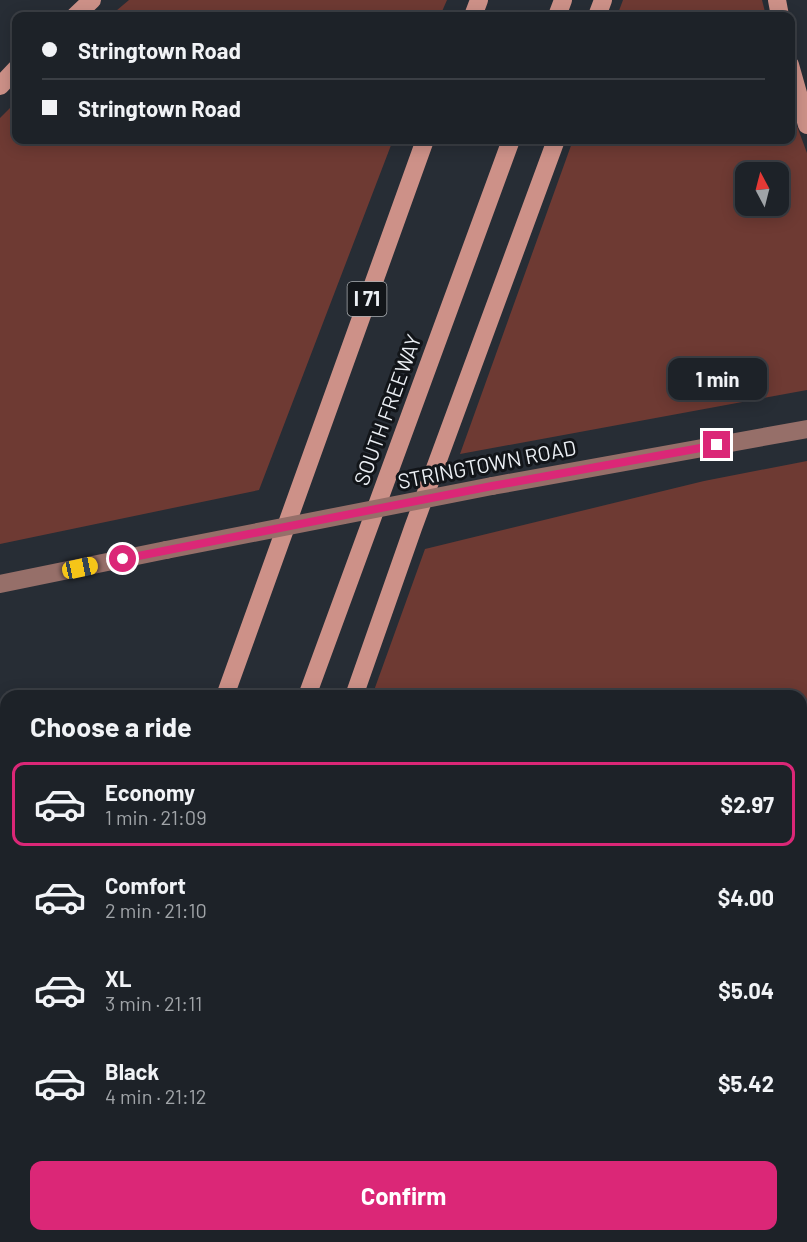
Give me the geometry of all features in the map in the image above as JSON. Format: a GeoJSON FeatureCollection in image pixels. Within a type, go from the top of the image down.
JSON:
{"type":"FeatureCollection","features":[{"type":"Feature","properties":{"kind":"highway"},"geometry":{"type":"LineString","coordinates":[[79,12],[92,0]]}},
{"type":"Feature","properties":{"kind":"highway"},"geometry":{"type":"LineString","coordinates":[[0,86],[12,73]]}},
{"type":"Feature","properties":{"kind":"highway"},"geometry":{"type":"LineString","coordinates":[[795,83],[807,125]]}},
{"type":"Feature","properties":{"kind":"highway","name":"I 71"},"geometry":{"type":"LineString","coordinates":[[227,690],[423,144]]}},
{"type":"Feature","properties":{"kind":"highway","name":"SOUTH FREEWAY"},"geometry":{"type":"LineString","coordinates":[[309,690],[510,144]]}},
{"type":"Feature","properties":{"kind":"highway"},"geometry":{"type":"LineString","coordinates":[[356,690],[413,528],[555,144]]}},
{"type":"Feature","properties":{"kind":"main road","name":"STRINGTOWN ROAD"},"geometry":{"type":"LineString","coordinates":[[0,584],[492,486],[807,429]]}},
{"type":"Feature","properties":{"kind":"shaded area"},"geometry":{"type":"Polygon","coordinates":[[[129,0],[447,0],[442,12],[115,12],[129,0]]]}},
{"type":"Feature","properties":{"kind":"shaded area"},"geometry":{"type":"Polygon","coordinates":[[[623,0],[762,0],[765,12],[618,12],[623,0]]]}},
{"type":"Feature","properties":{"kind":"shaded area"},"geometry":{"type":"Polygon","coordinates":[[[12,106],[12,144],[391,144],[259,490],[0,544],[0,118],[12,106]]]}},
{"type":"Feature","properties":{"kind":"shaded area"},"geometry":{"type":"Polygon","coordinates":[[[795,121],[807,153],[807,390],[460,454],[572,144],[795,144],[795,121]]]}},
{"type":"Feature","properties":{"kind":"shaded area"},"geometry":{"type":"Polygon","coordinates":[[[807,461],[807,690],[374,690],[425,549],[704,481],[807,461]]]}},
{"type":"Feature","properties":{"kind":"route"},"geometry":{"type":"LineString","coordinates":[[123,559],[492,486],[717,445]]}}]}
